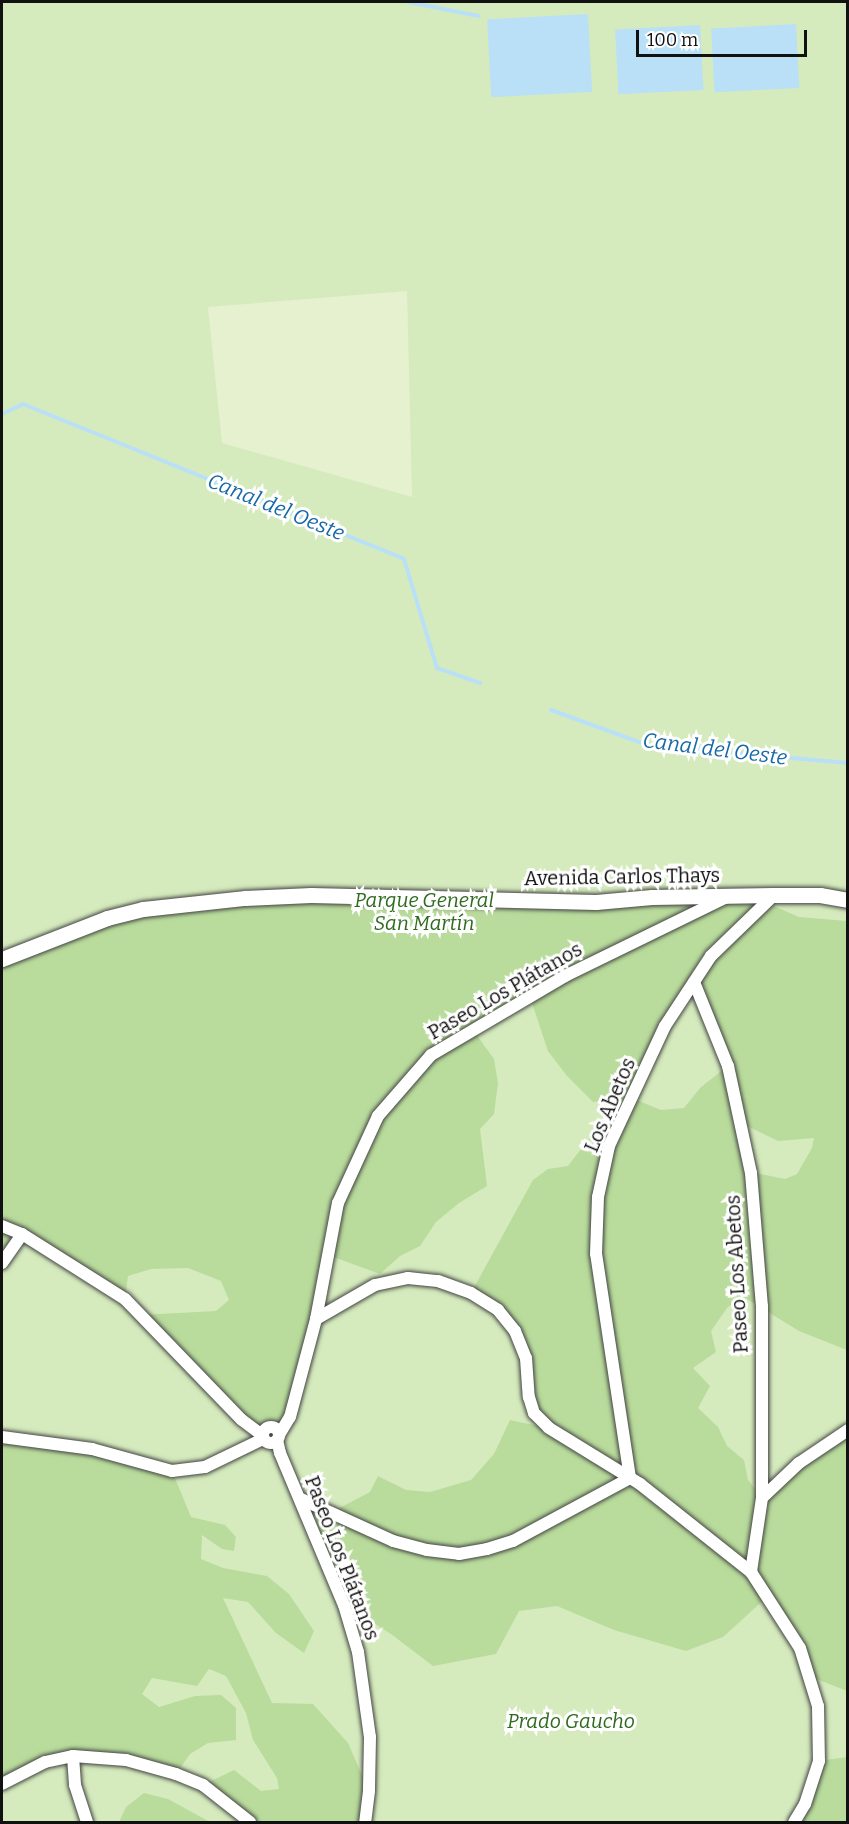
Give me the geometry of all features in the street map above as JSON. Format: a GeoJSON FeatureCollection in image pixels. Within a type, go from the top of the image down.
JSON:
{"type":"FeatureCollection","features":[{"type":"Feature","properties":{"kind":"street","name":"Avenida Carlos Thays"},"geometry":{"type":"LineString","coordinates":[[820,895],[848,888]]}},
{"type":"Feature","properties":{"kind":"street","name":"Avenida Carlos Thays"},"geometry":{"type":"LineString","coordinates":[[2,958],[107,918],[143,909],[245,898],[311,895],[596,902],[652,897],[820,895],[848,900]]}},
{"type":"Feature","properties":{"kind":"street","name":"Los Abetos"},"geometry":{"type":"LineString","coordinates":[[630,1478],[596,1254],[598,1197],[609,1146],[665,1026],[711,956],[774,895]]}},
{"type":"Feature","properties":{"kind":"street","name":"Paseo Los Plátanos"},"geometry":{"type":"LineString","coordinates":[[365,1822],[369,1791],[370,1737],[358,1652],[344,1605],[301,1499],[271,1437],[290,1417],[316,1319],[338,1203],[378,1116],[431,1055],[565,976],[728,897]]}},
{"type":"Feature","properties":{"kind":"street","name":"Paseo Los Abetos"},"geometry":{"type":"LineString","coordinates":[[694,982],[728,1066],[751,1173],[762,1306],[762,1498],[751,1572]]}},
{"type":"Feature","properties":{"kind":"street"},"geometry":{"type":"LineString","coordinates":[[2,1226],[22,1234],[125,1299],[245,1422],[271,1437]]}},
{"type":"Feature","properties":{"kind":"street"},"geometry":{"type":"LineString","coordinates":[[2,1263],[22,1234]]}},
{"type":"Feature","properties":{"kind":"street"},"geometry":{"type":"LineString","coordinates":[[316,1319],[375,1285],[408,1278],[438,1281],[471,1293],[498,1310],[515,1331],[526,1358],[529,1397],[534,1413],[549,1428],[630,1478],[751,1572],[800,1648],[818,1706],[819,1761],[805,1804],[794,1822]]}},
{"type":"Feature","properties":{"kind":"street"},"geometry":{"type":"LineString","coordinates":[[762,1498],[799,1463],[848,1430]]}},
{"type":"Feature","properties":{"kind":"street"},"geometry":{"type":"LineString","coordinates":[[2,1437],[92,1449],[172,1471],[205,1467],[271,1437]]}},
{"type":"Feature","properties":{"kind":"street"},"geometry":{"type":"LineString","coordinates":[[301,1499],[393,1542],[459,1554],[487,1550],[513,1541],[630,1478]]}},
{"type":"Feature","properties":{"kind":"street"},"geometry":{"type":"LineString","coordinates":[[2,1784],[45,1762],[73,1756],[126,1760],[176,1774],[203,1785],[250,1822]]}},
{"type":"Feature","properties":{"kind":"street"},"geometry":{"type":"LineString","coordinates":[[73,1756],[75,1785],[87,1822]]}},
{"type":"Feature","properties":{"kind":"green space","name":"Parque General San Martín"},"geometry":{"type":"Polygon","coordinates":[[[2,2],[847,2],[847,1822],[2,1822],[2,2]]]}},
{"type":"Feature","properties":{"kind":"green space"},"geometry":{"type":"Polygon","coordinates":[[[407,291],[412,497],[222,443],[208,307],[407,291]]]}},
{"type":"Feature","properties":{"kind":"green space"},"geometry":{"type":"Polygon","coordinates":[[[652,897],[767,903],[799,917],[847,921],[847,1350],[799,1331],[742,1296],[727,1308],[711,1331],[716,1352],[693,1368],[710,1386],[698,1408],[718,1427],[727,1446],[744,1460],[748,1480],[762,1498],[847,1430],[847,1691],[809,1676],[767,1597],[723,1637],[686,1651],[614,1630],[557,1606],[519,1611],[496,1654],[433,1666],[391,1634],[344,1605],[301,1499],[330,1513],[370,1492],[378,1476],[406,1490],[430,1492],[471,1480],[494,1454],[510,1420],[548,1428],[534,1413],[515,1331],[471,1293],[533,1180],[548,1169],[568,1166],[590,1137],[609,1146],[631,1098],[593,1102],[567,1076],[548,1051],[530,997],[473,1030],[494,1059],[498,1083],[494,1114],[480,1129],[487,1186],[459,1203],[436,1222],[420,1246],[400,1256],[380,1274],[328,1255],[290,1417],[275,1427],[265,1429],[245,1422],[140,1315],[216,1311],[229,1300],[221,1281],[188,1268],[151,1269],[128,1276],[125,1299],[23,1234],[2,1263],[2,959],[107,918],[194,903],[652,897]],[[694,983],[632,1098],[661,1110],[684,1108],[701,1087],[728,1066],[694,983]],[[741,1123],[751,1172],[785,1179],[797,1174],[812,1148],[814,1138],[778,1141],[741,1123]]]}},
{"type":"Feature","properties":{"kind":"green space"},"geometry":{"type":"Polygon","coordinates":[[[2,1437],[172,1471],[191,1517],[225,1525],[236,1537],[234,1551],[222,1549],[202,1535],[201,1559],[223,1568],[267,1576],[289,1594],[314,1631],[304,1653],[276,1633],[248,1602],[223,1598],[272,1703],[313,1704],[348,1743],[369,1791],[365,1822],[250,1822],[203,1785],[234,1770],[261,1791],[279,1789],[277,1778],[253,1740],[246,1713],[226,1676],[209,1669],[197,1686],[152,1678],[142,1694],[159,1707],[195,1696],[221,1695],[236,1708],[236,1740],[208,1743],[190,1754],[176,1774],[73,1756],[2,1784],[2,1437]]]}},
{"type":"Feature","properties":{"kind":"green space"},"geometry":{"type":"Polygon","coordinates":[[[847,1757],[847,1822],[794,1822],[819,1761],[847,1757]]]}},
{"type":"Feature","properties":{"kind":"green space"},"geometry":{"type":"Polygon","coordinates":[[[144,1793],[168,1799],[210,1822],[119,1822],[126,1807],[144,1793]]]}},
{"type":"Feature","properties":{"kind":"water"},"geometry":{"type":"Polygon","coordinates":[[[588,14],[592,92],[491,97],[487,19],[588,14]]]}},
{"type":"Feature","properties":{"kind":"water"},"geometry":{"type":"Polygon","coordinates":[[[796,24],[799,88],[714,92],[711,28],[796,24]]]}},
{"type":"Feature","properties":{"kind":"water"},"geometry":{"type":"Polygon","coordinates":[[[700,25],[703,90],[619,94],[615,29],[700,25]]]}},
{"type":"Feature","properties":{"kind":"waterway"},"geometry":{"type":"LineString","coordinates":[[408,2],[479,16]]}},
{"type":"Feature","properties":{"kind":"waterway","name":"Canal del Oeste"},"geometry":{"type":"LineString","coordinates":[[2,414],[23,404],[404,559],[437,668],[480,683]]}},
{"type":"Feature","properties":{"kind":"waterway","name":"Canal del Oeste"},"geometry":{"type":"LineString","coordinates":[[551,710],[647,745],[848,763]]}},
{"type":"Feature","properties":{"kind":"park label","name":"Prado Gaucho"},"geometry":{"type":"Point","coordinates":[571,1721]}}]}
